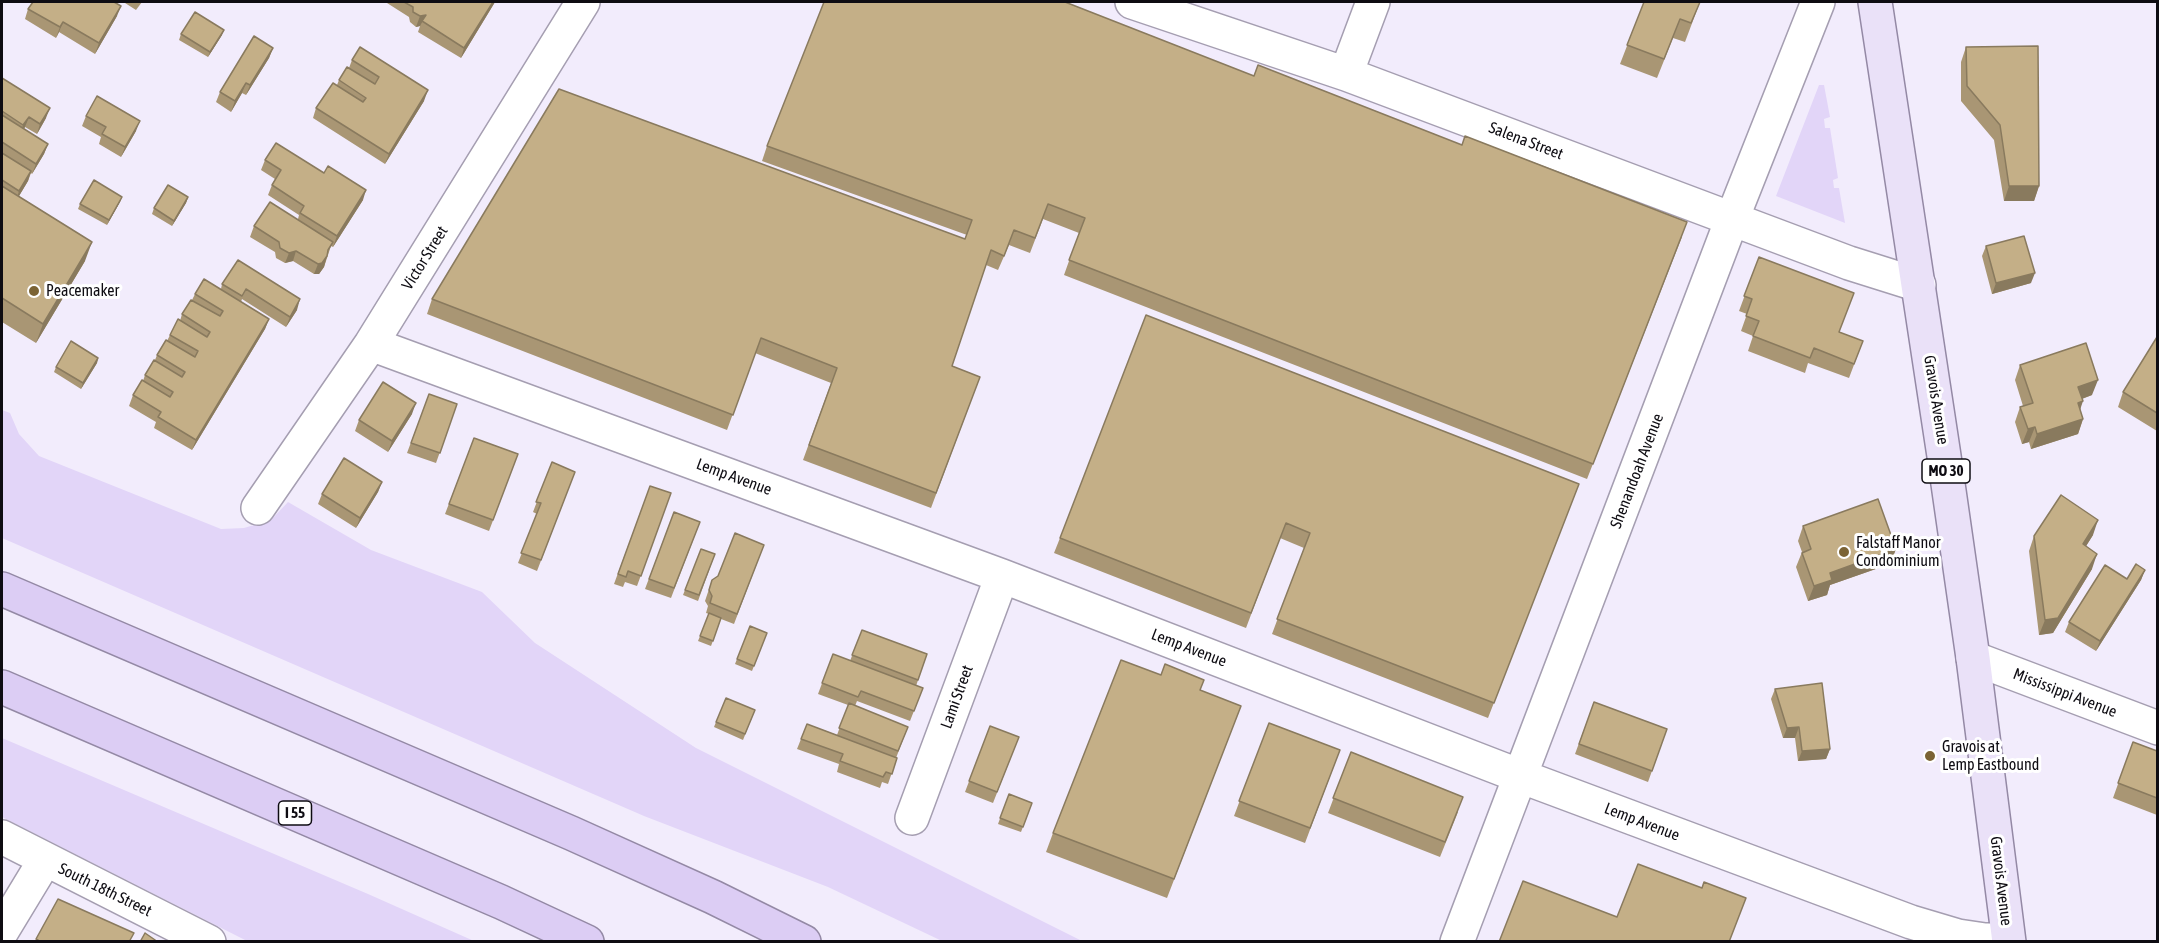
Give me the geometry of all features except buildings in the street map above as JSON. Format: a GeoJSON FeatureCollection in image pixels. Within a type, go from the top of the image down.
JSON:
{"type":"FeatureCollection","features":[{"type":"Feature","properties":{"kind":"highway"},"geometry":{"type":"LineString","coordinates":[[2,589],[571,833],[713,897],[804,942]]}},
{"type":"Feature","properties":{"kind":"highway","name":"I 55"},"geometry":{"type":"LineString","coordinates":[[2,687],[587,942]]}},
{"type":"Feature","properties":{"kind":"main road","name":"Gravois Avenue"},"geometry":{"type":"LineString","coordinates":[[1875,2],[1973,658],[2008,941]]}},
{"type":"Feature","properties":{"kind":"street","name":"Victor Street"},"geometry":{"type":"LineString","coordinates":[[258,508],[371,344],[583,2]]}},
{"type":"Feature","properties":{"kind":"street","name":"Salena Street"},"geometry":{"type":"LineString","coordinates":[[1132,2],[1346,74],[1849,263],[1919,285]]}},
{"type":"Feature","properties":{"kind":"street"},"geometry":{"type":"LineString","coordinates":[[1346,74],[1373,2]]}},
{"type":"Feature","properties":{"kind":"street","name":"Shenandoah Avenue"},"geometry":{"type":"LineString","coordinates":[[1457,942],[1732,219],[1818,2]]}},
{"type":"Feature","properties":{"kind":"street","name":"Lemp Avenue"},"geometry":{"type":"LineString","coordinates":[[371,344],[1002,576],[1520,776],[1935,930],[1985,940],[2008,941]]}},
{"type":"Feature","properties":{"kind":"street","name":"Lami Street"},"geometry":{"type":"LineString","coordinates":[[912,818],[1002,576]]}},
{"type":"Feature","properties":{"kind":"street","name":"Mississippi Avenue"},"geometry":{"type":"LineString","coordinates":[[1973,658],[2157,728]]}},
{"type":"Feature","properties":{"kind":"street","name":"South 18th Street"},"geometry":{"type":"LineString","coordinates":[[2,837],[209,942]]}},
{"type":"Feature","properties":{"kind":"street"},"geometry":{"type":"LineString","coordinates":[[2,931],[45,860]]}},
{"type":"Feature","properties":{"kind":"shaded area"},"geometry":{"type":"Polygon","coordinates":[[[1819,85],[1824,85],[1830,117],[1824,119],[1825,128],[1830,128],[1838,178],[1833,180],[1834,188],[1839,188],[1845,223],[1776,196],[1819,85]]]}},
{"type":"Feature","properties":{"kind":"shaded area"},"geometry":{"type":"Polygon","coordinates":[[[2,410],[10,413],[19,434],[39,456],[221,529],[244,528],[271,520],[288,502],[371,550],[482,592],[535,643],[696,748],[1082,941],[942,941],[828,887],[644,816],[2,538],[2,410]]]}},
{"type":"Feature","properties":{"kind":"shaded area"},"geometry":{"type":"Polygon","coordinates":[[[2,738],[474,941],[247,941],[2,817],[2,738]]]}},
{"type":"Feature","properties":{"kind":"place","name":"Peacemaker"},"geometry":{"type":"Point","coordinates":[34,291]}},
{"type":"Feature","properties":{"kind":"place","name":"Falstaff Manor Condominium"},"geometry":{"type":"Point","coordinates":[1844,552]}},
{"type":"Feature","properties":{"kind":"place","name":"Gravois at Lemp Eastbound"},"geometry":{"type":"Point","coordinates":[1930,756]}}]}
